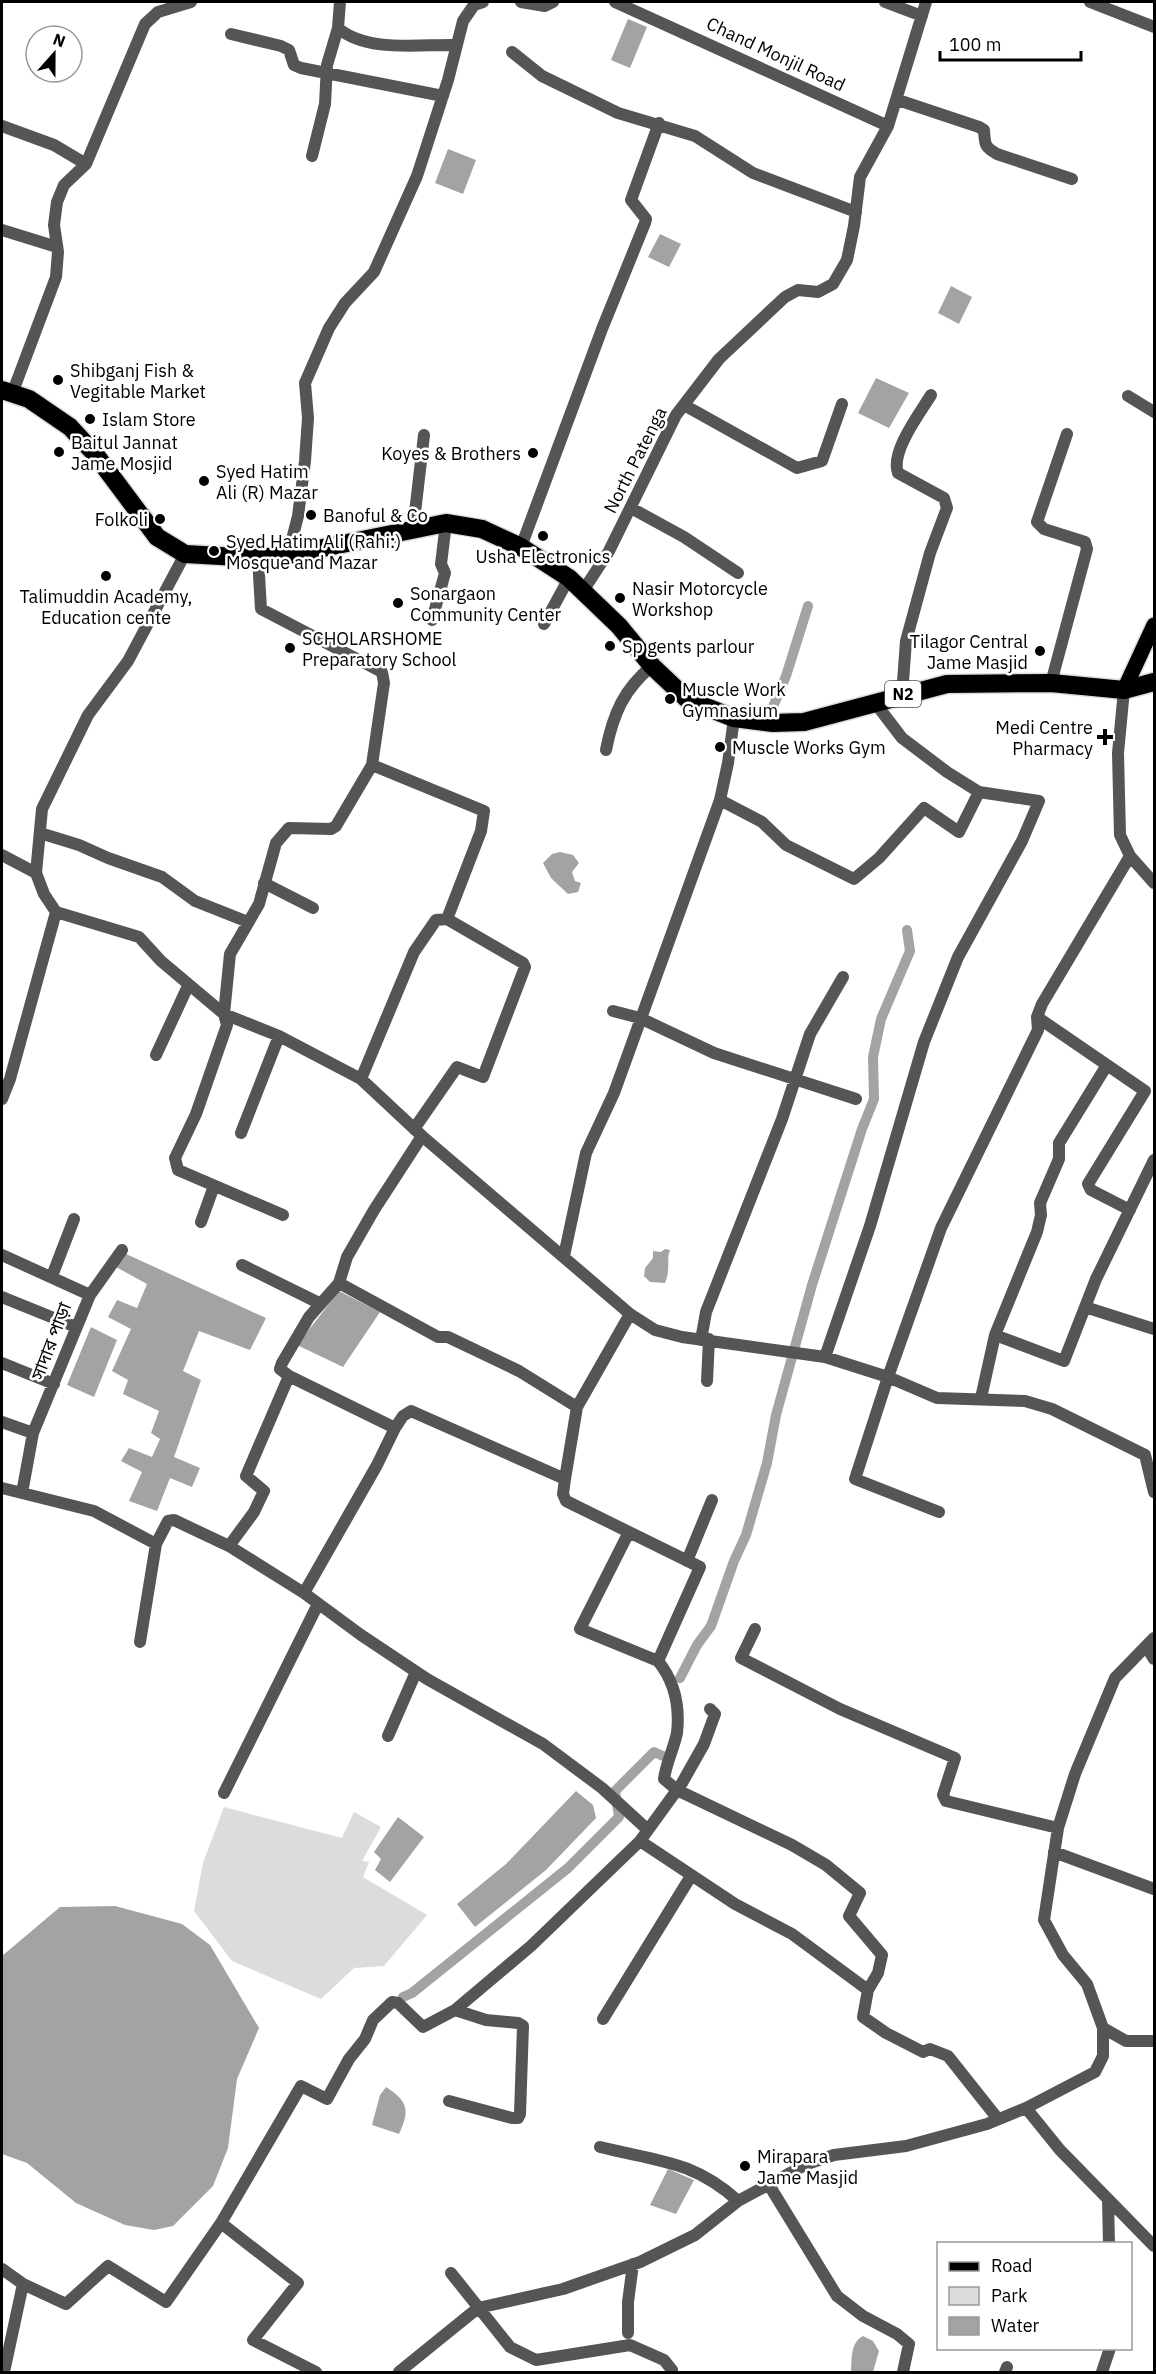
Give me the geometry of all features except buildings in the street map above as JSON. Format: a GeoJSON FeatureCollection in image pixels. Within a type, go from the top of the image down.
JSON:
{"type":"FeatureCollection","features":[{"type":"Feature","properties":{"kind":"highway","name":"N2"},"geometry":{"type":"LineString","coordinates":[[7,392],[29,399],[70,427],[95,454],[157,537],[184,554],[258,558],[288,555],[446,523],[482,529],[521,547],[569,578],[619,627],[652,666],[688,700],[734,718],[773,723],[804,722],[947,684],[1051,683],[1124,690],[1155,682]]}},
{"type":"Feature","properties":{"kind":"main road"},"geometry":{"type":"LineString","coordinates":[[1124,690],[1155,625]]}},
{"type":"Feature","properties":{"kind":"street"},"geometry":{"type":"LineString","coordinates":[[7,392],[49,300],[56,277],[57,247],[54,225],[57,202],[64,185],[86,164],[145,24],[158,12],[191,2]]}},
{"type":"Feature","properties":{"kind":"street"},"geometry":{"type":"LineString","coordinates":[[312,156],[325,104],[327,75],[338,28],[340,2]]}},
{"type":"Feature","properties":{"kind":"street"},"geometry":{"type":"LineString","coordinates":[[288,555],[298,516],[306,461],[308,418],[305,383],[329,328],[345,303],[374,272],[417,176],[464,21],[474,5],[483,2]]}},
{"type":"Feature","properties":{"kind":"street"},"geometry":{"type":"LineString","coordinates":[[521,2],[545,6],[553,2]]}},
{"type":"Feature","properties":{"kind":"street","name":"Chand Monjil Road"},"geometry":{"type":"LineString","coordinates":[[615,2],[888,126]]}},
{"type":"Feature","properties":{"kind":"street"},"geometry":{"type":"LineString","coordinates":[[885,2],[922,15]]}},
{"type":"Feature","properties":{"kind":"street","name":"North Patenga"},"geometry":{"type":"LineString","coordinates":[[583,591],[609,551],[676,415],[719,359],[785,297],[798,290],[818,292],[833,284],[847,260],[860,177],[888,126],[926,2]]}},
{"type":"Feature","properties":{"kind":"street"},"geometry":{"type":"LineString","coordinates":[[1090,2],[1155,27]]}},
{"type":"Feature","properties":{"kind":"street"},"geometry":{"type":"LineString","coordinates":[[338,28],[348,37],[383,44],[456,45]]}},
{"type":"Feature","properties":{"kind":"street"},"geometry":{"type":"LineString","coordinates":[[231,34],[281,46],[289,50],[294,65],[327,75],[443,96]]}},
{"type":"Feature","properties":{"kind":"street"},"geometry":{"type":"LineString","coordinates":[[512,52],[552,81],[618,113],[659,123],[695,136],[753,173],[856,212]]}},
{"type":"Feature","properties":{"kind":"street"},"geometry":{"type":"LineString","coordinates":[[897,100],[979,127],[984,130],[983,142],[987,148],[1072,178]]}},
{"type":"Feature","properties":{"kind":"street"},"geometry":{"type":"LineString","coordinates":[[521,547],[602,329],[645,223],[646,219],[631,200],[659,123]]}},
{"type":"Feature","properties":{"kind":"street"},"geometry":{"type":"LineString","coordinates":[[2,126],[54,145],[86,164]]}},
{"type":"Feature","properties":{"kind":"street"},"geometry":{"type":"LineString","coordinates":[[2,230],[57,247]]}},
{"type":"Feature","properties":{"kind":"street"},"geometry":{"type":"LineString","coordinates":[[902,695],[906,641],[930,553],[947,508],[944,498],[938,493],[898,473],[895,466],[899,449],[931,395]]}},
{"type":"Feature","properties":{"kind":"street"},"geometry":{"type":"LineString","coordinates":[[1128,396],[1155,412]]}},
{"type":"Feature","properties":{"kind":"street"},"geometry":{"type":"LineString","coordinates":[[684,405],[797,468],[822,461],[842,404]]}},
{"type":"Feature","properties":{"kind":"street"},"geometry":{"type":"LineString","coordinates":[[1051,683],[1087,549],[1084,542],[1044,529],[1037,522],[1066,434]]}},
{"type":"Feature","properties":{"kind":"street"},"geometry":{"type":"LineString","coordinates":[[413,530],[424,435]]}},
{"type":"Feature","properties":{"kind":"street"},"geometry":{"type":"LineString","coordinates":[[631,508],[684,537],[738,573]]}},
{"type":"Feature","properties":{"kind":"street"},"geometry":{"type":"LineString","coordinates":[[432,620],[445,573],[441,564],[446,523]]}},
{"type":"Feature","properties":{"kind":"street"},"geometry":{"type":"LineString","coordinates":[[184,554],[128,661],[83,725],[42,809],[36,873],[44,894],[56,912],[139,937],[188,986],[224,1014],[279,1036],[361,1078],[418,1133],[630,1314],[655,1330],[705,1340],[825,1357],[888,1377],[937,1398],[981,1398],[1034,1403],[1120,1440],[1145,1455],[1155,1492]]}},
{"type":"Feature","properties":{"kind":"street"},"geometry":{"type":"LineString","coordinates":[[258,558],[261,609],[382,672],[384,683],[372,765],[336,826],[331,829],[289,828],[281,834],[276,843],[259,904],[230,954],[224,1014],[227,1025],[196,1114],[175,1158],[178,1170],[283,1215]]}},
{"type":"Feature","properties":{"kind":"street"},"geometry":{"type":"LineString","coordinates":[[544,624],[569,578]]}},
{"type":"Feature","properties":{"kind":"street"},"geometry":{"type":"LineString","coordinates":[[606,750],[612,720],[618,706],[635,680],[652,666]]}},
{"type":"Feature","properties":{"kind":"street"},"geometry":{"type":"LineString","coordinates":[[1124,690],[1118,783],[1120,836],[1130,856],[1148,870],[1155,883]]}},
{"type":"Feature","properties":{"kind":"street"},"geometry":{"type":"LineString","coordinates":[[825,1357],[870,1227],[924,1042],[957,957],[1040,801],[1036,798],[979,792],[947,772],[902,738],[876,704]]}},
{"type":"Feature","properties":{"kind":"street"},"geometry":{"type":"LineString","coordinates":[[564,1256],[586,1153],[614,1092],[720,800],[734,718]]}},
{"type":"Feature","properties":{"kind":"street"},"geometry":{"type":"LineString","coordinates":[[372,765],[484,811],[481,831],[447,919]]}},
{"type":"Feature","properties":{"kind":"street"},"geometry":{"type":"LineString","coordinates":[[720,800],[762,822],[786,845],[854,879],[879,858],[924,808],[959,832],[979,792]]}},
{"type":"Feature","properties":{"kind":"street"},"geometry":{"type":"LineString","coordinates":[[40,833],[143,869],[171,882],[176,889],[195,901],[248,922]]}},
{"type":"Feature","properties":{"kind":"street"},"geometry":{"type":"LineString","coordinates":[[2,855],[36,873]]}},
{"type":"Feature","properties":{"kind":"street"},"geometry":{"type":"LineString","coordinates":[[939,1512],[855,1479],[888,1377],[941,1228],[1038,1030],[1037,1017],[1042,1004],[1130,856]]}},
{"type":"Feature","properties":{"kind":"street"},"geometry":{"type":"LineString","coordinates":[[264,883],[313,908]]}},
{"type":"Feature","properties":{"kind":"street"},"geometry":{"type":"LineString","coordinates":[[2,1100],[10,1080],[56,912]]}},
{"type":"Feature","properties":{"kind":"street"},"geometry":{"type":"LineString","coordinates":[[361,1078],[414,952],[436,920],[447,919],[524,963],[525,967],[483,1077],[458,1067],[347,1257],[339,1282],[319,1303],[280,1370],[395,1428]]}},
{"type":"Feature","properties":{"kind":"street"},"geometry":{"type":"LineString","coordinates":[[707,1381],[706,1312],[795,1080],[810,1034],[843,977]]}},
{"type":"Feature","properties":{"kind":"street"},"geometry":{"type":"LineString","coordinates":[[156,1055],[188,986]]}},
{"type":"Feature","properties":{"kind":"street"},"geometry":{"type":"LineString","coordinates":[[613,1011],[640,1018],[714,1053],[856,1099]]}},
{"type":"Feature","properties":{"kind":"street"},"geometry":{"type":"LineString","coordinates":[[1037,1017],[1142,1088],[1144,1094],[1088,1187],[1130,1210]]}},
{"type":"Feature","properties":{"kind":"street"},"geometry":{"type":"LineString","coordinates":[[241,1133],[279,1036]]}},
{"type":"Feature","properties":{"kind":"street"},"geometry":{"type":"LineString","coordinates":[[981,1398],[995,1335],[1037,1232],[1041,1215],[1040,1203],[1059,1159],[1059,1143],[1107,1065]]}},
{"type":"Feature","properties":{"kind":"street"},"geometry":{"type":"LineString","coordinates":[[995,1335],[1063,1361],[1085,1307],[1155,1160]]}},
{"type":"Feature","properties":{"kind":"street"},"geometry":{"type":"LineString","coordinates":[[201,1222],[214,1186]]}},
{"type":"Feature","properties":{"kind":"street"},"geometry":{"type":"LineString","coordinates":[[52,1276],[74,1219]]}},
{"type":"Feature","properties":{"kind":"street"},"geometry":{"type":"LineString","coordinates":[[90,1295],[122,1250]]}},
{"type":"Feature","properties":{"kind":"street","name":"সাদার পাড়া"},"geometry":{"type":"LineString","coordinates":[[2,1255],[90,1295],[33,1433],[22,1493]]}},
{"type":"Feature","properties":{"kind":"street"},"geometry":{"type":"LineString","coordinates":[[242,1265],[319,1303]]}},
{"type":"Feature","properties":{"kind":"street"},"geometry":{"type":"LineString","coordinates":[[339,1282],[438,1337],[448,1337],[519,1371],[577,1407]]}},
{"type":"Feature","properties":{"kind":"street"},"geometry":{"type":"LineString","coordinates":[[2,1298],[76,1327]]}},
{"type":"Feature","properties":{"kind":"street"},"geometry":{"type":"LineString","coordinates":[[1085,1307],[1155,1329]]}},
{"type":"Feature","properties":{"kind":"street"},"geometry":{"type":"LineString","coordinates":[[630,1314],[577,1407],[563,1494],[566,1501],[700,1567],[658,1661]]}},
{"type":"Feature","properties":{"kind":"street"},"geometry":{"type":"LineString","coordinates":[[2,1363],[54,1384]]}},
{"type":"Feature","properties":{"kind":"street"},"geometry":{"type":"LineString","coordinates":[[229,1546],[254,1512],[264,1491],[246,1476],[289,1376]]}},
{"type":"Feature","properties":{"kind":"street"},"geometry":{"type":"LineString","coordinates":[[304,1593],[377,1465],[395,1428],[403,1416],[411,1411],[565,1479]]}},
{"type":"Feature","properties":{"kind":"street"},"geometry":{"type":"LineString","coordinates":[[2,1422],[33,1433]]}},
{"type":"Feature","properties":{"kind":"street"},"geometry":{"type":"LineString","coordinates":[[2,1488],[94,1511],[156,1544]]}},
{"type":"Feature","properties":{"kind":"street"},"geometry":{"type":"LineString","coordinates":[[687,1561],[712,1500]]}},
{"type":"Feature","properties":{"kind":"street"},"geometry":{"type":"LineString","coordinates":[[140,1642],[156,1544],[168,1521],[174,1520],[229,1546],[304,1593],[416,1672],[534,1738],[602,1788],[642,1831],[691,1876],[735,1904],[792,1934],[868,1990]]}},
{"type":"Feature","properties":{"kind":"street"},"geometry":{"type":"LineString","coordinates":[[629,1532],[580,1629],[658,1661],[670,1676],[675,1688],[677,1732],[664,1779],[677,1790],[792,1845],[826,1864],[860,1893],[849,1916],[882,1955],[878,1973],[868,1990],[863,2017],[886,2033],[923,2052],[930,2049],[948,2056],[998,2119]]}},
{"type":"Feature","properties":{"kind":"street"},"geometry":{"type":"LineString","coordinates":[[224,1793],[318,1604]]}},
{"type":"Feature","properties":{"kind":"street"},"geometry":{"type":"LineString","coordinates":[[755,1629],[741,1658],[840,1709],[955,1758],[943,1795],[946,1801],[1058,1828]]}},
{"type":"Feature","properties":{"kind":"street"},"geometry":{"type":"LineString","coordinates":[[399,2373],[478,2308],[563,2289],[633,2264],[695,2235],[738,2201],[807,2164],[834,2155],[906,2146],[998,2119],[1026,2108],[1095,2072],[1103,2056],[1103,2028],[1088,1984],[1063,1955],[1044,1920],[1058,1828],[1076,1774],[1115,1678],[1150,1642],[1155,1659]]}},
{"type":"Feature","properties":{"kind":"street"},"geometry":{"type":"LineString","coordinates":[[388,1736],[416,1672]]}},
{"type":"Feature","properties":{"kind":"street"},"geometry":{"type":"LineString","coordinates":[[2,2269],[23,2284],[66,2304],[108,2266],[166,2302],[220,2223],[301,2086],[327,2098],[349,2059],[365,2039],[373,2020],[392,2002],[398,2003],[423,2027],[455,2010],[531,1946],[642,1831],[677,1790],[704,1744],[715,1714],[710,1709]]}},
{"type":"Feature","properties":{"kind":"street"},"geometry":{"type":"LineString","coordinates":[[1054,1852],[1147,1889],[1155,1889]]}},
{"type":"Feature","properties":{"kind":"street"},"geometry":{"type":"LineString","coordinates":[[603,2019],[691,1876]]}},
{"type":"Feature","properties":{"kind":"street"},"geometry":{"type":"LineString","coordinates":[[449,2101],[512,2118],[518,2118],[520,2114],[523,2026],[518,2023],[486,2020],[455,2010]]}},
{"type":"Feature","properties":{"kind":"street"},"geometry":{"type":"LineString","coordinates":[[1103,2028],[1126,2041],[1155,2041]]}},
{"type":"Feature","properties":{"kind":"street"},"geometry":{"type":"LineString","coordinates":[[1026,2108],[1060,2150],[1155,2246]]}},
{"type":"Feature","properties":{"kind":"street"},"geometry":{"type":"LineString","coordinates":[[600,2147],[669,2161],[720,2184],[738,2201]]}},
{"type":"Feature","properties":{"kind":"street"},"geometry":{"type":"LineString","coordinates":[[769,2185],[837,2296],[863,2316],[897,2334],[909,2344],[903,2373]]}},
{"type":"Feature","properties":{"kind":"street"},"geometry":{"type":"LineString","coordinates":[[1108,2200],[1109,2242]]}},
{"type":"Feature","properties":{"kind":"street"},"geometry":{"type":"LineString","coordinates":[[220,2223],[298,2283],[253,2340],[316,2373]]}},
{"type":"Feature","properties":{"kind":"street"},"geometry":{"type":"LineString","coordinates":[[628,2333],[628,2302],[633,2264]]}},
{"type":"Feature","properties":{"kind":"street"},"geometry":{"type":"LineString","coordinates":[[451,2273],[510,2348],[536,2360],[630,2345],[664,2360],[672,2370],[671,2373]]}},
{"type":"Feature","properties":{"kind":"street"},"geometry":{"type":"LineString","coordinates":[[4,2373],[23,2284]]}},
{"type":"Feature","properties":{"kind":"street"},"geometry":{"type":"LineString","coordinates":[[1102,2373],[1110,2350]]}},
{"type":"Feature","properties":{"kind":"green space"},"geometry":{"type":"Polygon","coordinates":[[[224,1807],[342,1838],[354,1812],[381,1827],[362,1861],[369,1862],[363,1877],[427,1915],[384,1966],[354,1968],[321,1999],[232,1961],[194,1911],[203,1863],[224,1807]]]}},
{"type":"Feature","properties":{"kind":"water"},"geometry":{"type":"Polygon","coordinates":[[[628,19],[647,27],[630,68],[611,60],[628,19]]]}},
{"type":"Feature","properties":{"kind":"water"},"geometry":{"type":"Polygon","coordinates":[[[448,149],[476,160],[463,194],[435,183],[448,149]]]}},
{"type":"Feature","properties":{"kind":"water"},"geometry":{"type":"Polygon","coordinates":[[[660,234],[681,244],[669,267],[648,257],[660,234]]]}},
{"type":"Feature","properties":{"kind":"water"},"geometry":{"type":"Polygon","coordinates":[[[951,286],[972,297],[959,324],[938,313],[951,286]]]}},
{"type":"Feature","properties":{"kind":"water"},"geometry":{"type":"Polygon","coordinates":[[[876,378],[909,393],[889,428],[858,413],[876,378]]]}},
{"type":"Feature","properties":{"kind":"water"},"geometry":{"type":"Polygon","coordinates":[[[560,852],[573,855],[579,863],[572,872],[575,881],[581,883],[578,892],[568,894],[551,878],[543,863],[552,854],[560,852]]]}},
{"type":"Feature","properties":{"kind":"water"},"geometry":{"type":"Polygon","coordinates":[[[665,1249],[670,1250],[665,1283],[650,1282],[644,1276],[645,1268],[653,1258],[653,1251],[661,1252],[665,1249]]]}},
{"type":"Feature","properties":{"kind":"water"},"geometry":{"type":"Polygon","coordinates":[[[124,1253],[266,1318],[250,1350],[199,1331],[183,1371],[201,1380],[174,1457],[200,1468],[192,1487],[170,1478],[157,1511],[129,1501],[142,1472],[121,1461],[129,1448],[152,1457],[160,1439],[151,1433],[159,1411],[123,1394],[128,1380],[112,1371],[131,1329],[108,1317],[117,1300],[137,1308],[147,1284],[116,1267],[124,1253]]]}},
{"type":"Feature","properties":{"kind":"water"},"geometry":{"type":"Polygon","coordinates":[[[339,1291],[380,1312],[343,1367],[297,1345],[339,1291]]]}},
{"type":"Feature","properties":{"kind":"water"},"geometry":{"type":"Polygon","coordinates":[[[91,1327],[117,1340],[94,1397],[67,1385],[91,1327]]]}},
{"type":"Feature","properties":{"kind":"water"},"geometry":{"type":"Polygon","coordinates":[[[576,1791],[593,1805],[596,1818],[546,1870],[475,1927],[457,1904],[506,1864],[576,1791]]]}},
{"type":"Feature","properties":{"kind":"water"},"geometry":{"type":"Polygon","coordinates":[[[398,1817],[424,1837],[390,1882],[375,1870],[381,1859],[374,1852],[398,1817]]]}},
{"type":"Feature","properties":{"kind":"water"},"geometry":{"type":"Polygon","coordinates":[[[115,1906],[182,1924],[210,1945],[259,2028],[237,2079],[228,2148],[213,2186],[173,2226],[154,2230],[125,2225],[76,2203],[27,2163],[2,2154],[2,1956],[60,1907],[115,1906]]]}},
{"type":"Feature","properties":{"kind":"water"},"geometry":{"type":"Polygon","coordinates":[[[386,2087],[399,2097],[405,2107],[405,2118],[399,2134],[372,2125],[380,2095],[386,2087]]]}},
{"type":"Feature","properties":{"kind":"water"},"geometry":{"type":"Polygon","coordinates":[[[668,2169],[694,2180],[676,2214],[650,2205],[668,2169]]]}},
{"type":"Feature","properties":{"kind":"water"},"geometry":{"type":"Polygon","coordinates":[[[863,2336],[873,2341],[879,2351],[873,2372],[851,2372],[854,2347],[863,2336]]]}},
{"type":"Feature","properties":{"kind":"waterway"},"geometry":{"type":"LineString","coordinates":[[772,709],[786,676],[808,606]]}},
{"type":"Feature","properties":{"kind":"waterway"},"geometry":{"type":"LineString","coordinates":[[680,1678],[697,1645],[711,1626],[734,1561],[746,1535],[767,1463],[776,1415],[812,1285],[862,1129],[874,1099],[873,1057],[881,1019],[910,951],[907,930]]}},
{"type":"Feature","properties":{"kind":"waterway"},"geometry":{"type":"LineString","coordinates":[[403,1997],[412,1993],[568,1868],[619,1817],[615,1791],[654,1752],[663,1756]]}},
{"type":"Feature","properties":{"kind":"place","name":"Shibganj Fish & Vegitable Market"},"geometry":{"type":"Point","coordinates":[58,380]}},
{"type":"Feature","properties":{"kind":"place","name":"Islam Store"},"geometry":{"type":"Point","coordinates":[90,419]}},
{"type":"Feature","properties":{"kind":"place","name":"Baitul Jannat Jame Mosjid"},"geometry":{"type":"Point","coordinates":[59,452]}},
{"type":"Feature","properties":{"kind":"place","name":"Koyes & Brothers"},"geometry":{"type":"Point","coordinates":[533,453]}},
{"type":"Feature","properties":{"kind":"place","name":"Syed Hatim Ali (R) Mazar"},"geometry":{"type":"Point","coordinates":[204,481]}},
{"type":"Feature","properties":{"kind":"place","name":"Banoful & Co"},"geometry":{"type":"Point","coordinates":[311,515]}},
{"type":"Feature","properties":{"kind":"place","name":"Folkoli"},"geometry":{"type":"Point","coordinates":[160,519]}},
{"type":"Feature","properties":{"kind":"place","name":"Usha Electronics"},"geometry":{"type":"Point","coordinates":[543,536]}},
{"type":"Feature","properties":{"kind":"place","name":"Syed Hatim Ali (Rahi:) Mosque and Mazar"},"geometry":{"type":"Point","coordinates":[214,551]}},
{"type":"Feature","properties":{"kind":"place","name":"Talimuddin Academy, Education cente"},"geometry":{"type":"Point","coordinates":[106,576]}},
{"type":"Feature","properties":{"kind":"place","name":"Nasir Motorcycle Workshop"},"geometry":{"type":"Point","coordinates":[620,598]}},
{"type":"Feature","properties":{"kind":"place","name":"Sonargaon Community Center"},"geometry":{"type":"Point","coordinates":[398,603]}},
{"type":"Feature","properties":{"kind":"place","name":"Sp gents parlour"},"geometry":{"type":"Point","coordinates":[610,646]}},
{"type":"Feature","properties":{"kind":"place","name":"SCHOLARSHOME Preparatory School"},"geometry":{"type":"Point","coordinates":[290,648]}},
{"type":"Feature","properties":{"kind":"place","name":"Tilagor Central Jame Masjid"},"geometry":{"type":"Point","coordinates":[1040,651]}},
{"type":"Feature","properties":{"kind":"place","name":"Muscle Work Gymnasium"},"geometry":{"type":"Point","coordinates":[670,699]}},
{"type":"Feature","properties":{"kind":"place","name":"Medi Centre Pharmacy"},"geometry":{"type":"Point","coordinates":[1105,737]}},
{"type":"Feature","properties":{"kind":"place","name":"Muscle Works Gym"},"geometry":{"type":"Point","coordinates":[720,747]}},
{"type":"Feature","properties":{"kind":"place","name":"Mirapara Jame Masjid"},"geometry":{"type":"Point","coordinates":[745,2166]}}]}
